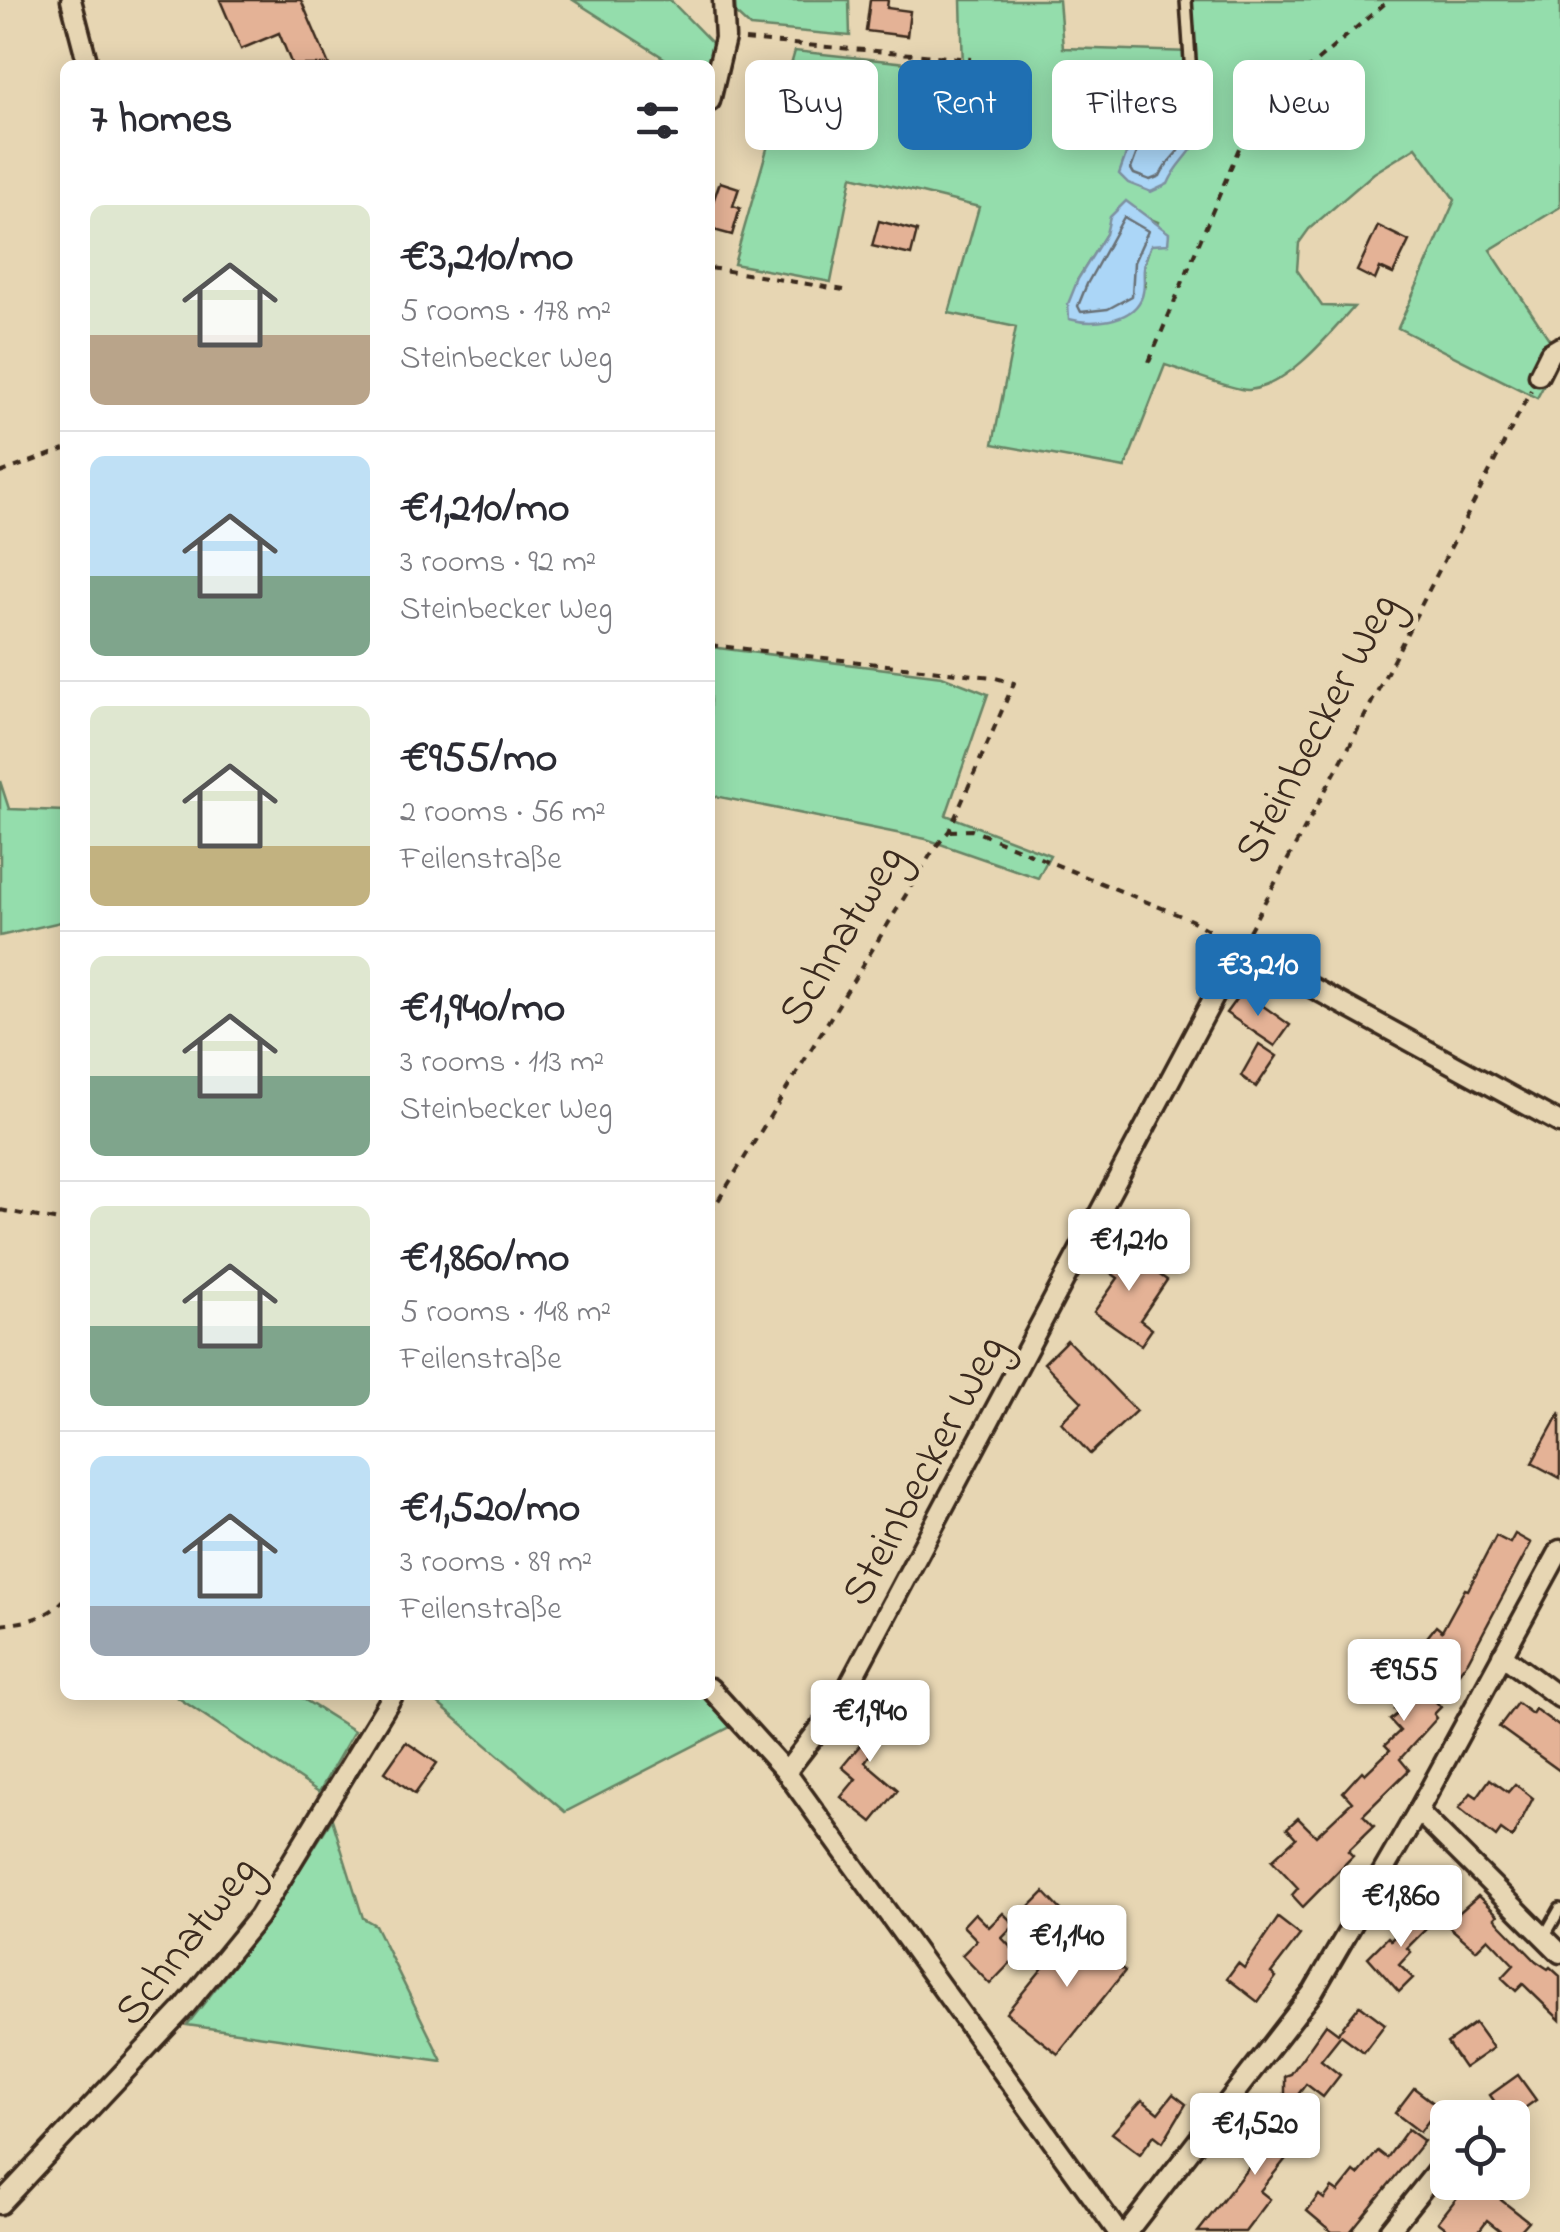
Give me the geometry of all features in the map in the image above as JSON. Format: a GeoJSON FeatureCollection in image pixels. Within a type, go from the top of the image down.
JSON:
{"type":"FeatureCollection","features":[{"type":"Feature","properties":{"kind":"street"},"geometry":{"type":"LineString","coordinates":[[71,0],[87,60]]}},
{"type":"Feature","properties":{"kind":"street"},"geometry":{"type":"LineString","coordinates":[[715,79],[725,38],[723,0]]}},
{"type":"Feature","properties":{"kind":"street"},"geometry":{"type":"LineString","coordinates":[[1539,375],[1550,354],[1560,347]]}},
{"type":"Feature","properties":{"kind":"street"},"geometry":{"type":"LineString","coordinates":[[1240,948],[1560,1124]]}},
{"type":"Feature","properties":{"kind":"street","name":"Steinbecker Weg"},"geometry":{"type":"LineString","coordinates":[[786,1772],[840,1702],[1240,948]]}},
{"type":"Feature","properties":{"kind":"street"},"geometry":{"type":"LineString","coordinates":[[1127,2232],[1313,1992],[1418,1811],[1560,1550]]}},
{"type":"Feature","properties":{"kind":"street"},"geometry":{"type":"LineString","coordinates":[[1502,1655],[1560,1698]]}},
{"type":"Feature","properties":{"kind":"street"},"geometry":{"type":"LineString","coordinates":[[715,1694],[786,1772],[1118,2232]]}},
{"type":"Feature","properties":{"kind":"street","name":"Schnatweg"},"geometry":{"type":"LineString","coordinates":[[0,2204],[182,2010],[258,1917],[390,1700]]}},
{"type":"Feature","properties":{"kind":"street"},"geometry":{"type":"LineString","coordinates":[[1418,1811],[1560,1953]]}},
{"type":"Feature","properties":{"kind":"street"},"geometry":{"type":"LineString","coordinates":[[1388,2232],[1430,2180]]}},
{"type":"Feature","properties":{"kind":"lane"},"geometry":{"type":"LineString","coordinates":[[1186,0],[1190,60]]}},
{"type":"Feature","properties":{"kind":"lane"},"geometry":{"type":"LineString","coordinates":[[1544,1938],[1560,1910]]}},
{"type":"Feature","properties":{"kind":"path"},"geometry":{"type":"LineString","coordinates":[[1149,362],[1253,115],[1388,0]]}},
{"type":"Feature","properties":{"kind":"path"},"geometry":{"type":"LineString","coordinates":[[725,38],[971,59]]}},
{"type":"Feature","properties":{"kind":"path"},"geometry":{"type":"LineString","coordinates":[[715,269],[844,290]]}},
{"type":"Feature","properties":{"kind":"path","name":"Steinbecker Weg"},"geometry":{"type":"LineString","coordinates":[[1240,948],[1351,743],[1539,375]]}},
{"type":"Feature","properties":{"kind":"path"},"geometry":{"type":"LineString","coordinates":[[0,473],[60,450]]}},
{"type":"Feature","properties":{"kind":"path","name":"Schnatweg"},"geometry":{"type":"LineString","coordinates":[[715,646],[992,676],[1014,683],[949,831],[934,849],[715,1206]]}},
{"type":"Feature","properties":{"kind":"path"},"geometry":{"type":"LineString","coordinates":[[949,831],[972,830],[1191,920],[1240,948]]}},
{"type":"Feature","properties":{"kind":"path"},"geometry":{"type":"LineString","coordinates":[[0,1210],[60,1221]]}},
{"type":"Feature","properties":{"kind":"path"},"geometry":{"type":"LineString","coordinates":[[0,1625],[32,1621],[60,1604]]}},
{"type":"Feature","properties":{"kind":"green space"},"geometry":{"type":"Polygon","coordinates":[[[573,0],[670,0],[713,44],[711,60],[667,60],[573,0]]]}},
{"type":"Feature","properties":{"kind":"green space"},"geometry":{"type":"Polygon","coordinates":[[[735,0],[849,0],[850,36],[750,27],[736,14],[735,0]]]}},
{"type":"Feature","properties":{"kind":"green space"},"geometry":{"type":"Polygon","coordinates":[[[961,0],[1059,0],[1063,48],[1192,52],[1191,0],[1560,0],[1560,207],[1490,250],[1551,342],[1558,359],[1537,398],[1398,328],[1455,200],[1416,147],[1374,173],[1309,229],[1299,243],[1297,270],[1322,306],[1354,307],[1293,369],[1249,390],[1165,365],[1125,468],[993,444],[1016,327],[949,313],[979,207],[852,176],[831,282],[734,264],[767,150],[878,150],[878,60],[792,60],[795,51],[898,62],[898,150],[1032,150],[1032,60],[963,60],[961,0]],[[1143,216],[1106,234],[1078,279],[1145,286],[1144,265],[1158,222],[1143,216]]]}},
{"type":"Feature","properties":{"kind":"green space"},"geometry":{"type":"Polygon","coordinates":[[[715,648],[942,676],[988,694],[946,815],[1050,855],[1038,878],[926,839],[715,796],[715,648]]]}},
{"type":"Feature","properties":{"kind":"green space"},"geometry":{"type":"Polygon","coordinates":[[[0,781],[9,809],[60,811],[60,922],[0,936],[0,781]]]}},
{"type":"Feature","properties":{"kind":"green space"},"geometry":{"type":"Polygon","coordinates":[[[181,1700],[305,1700],[354,1731],[319,1792],[181,1700]]]}},
{"type":"Feature","properties":{"kind":"green space"},"geometry":{"type":"Polygon","coordinates":[[[434,1700],[708,1700],[730,1727],[565,1812],[434,1700]]]}},
{"type":"Feature","properties":{"kind":"green space"},"geometry":{"type":"Polygon","coordinates":[[[332,1819],[363,1918],[375,1925],[442,2061],[187,2025],[265,1925],[332,1819]]]}},
{"type":"Feature","properties":{"kind":"water"},"geometry":{"type":"Polygon","coordinates":[[[1128,150],[1190,150],[1168,184],[1151,192],[1128,183],[1119,174],[1128,150]]]}},
{"type":"Feature","properties":{"kind":"water"},"geometry":{"type":"Polygon","coordinates":[[[1126,201],[1169,233],[1168,244],[1151,245],[1145,262],[1143,295],[1136,307],[1119,317],[1098,322],[1069,319],[1068,304],[1078,279],[1106,234],[1110,217],[1126,201]]]}},
{"type":"Feature","properties":{"kind":"building"},"geometry":{"type":"Polygon","coordinates":[[[220,0],[301,0],[327,60],[290,60],[279,33],[241,49],[220,0]]]}},
{"type":"Feature","properties":{"kind":"building"},"geometry":{"type":"Polygon","coordinates":[[[870,0],[888,0],[887,8],[910,11],[907,36],[866,31],[870,0]]]}},
{"type":"Feature","properties":{"kind":"building"},"geometry":{"type":"Polygon","coordinates":[[[720,182],[739,188],[733,206],[740,208],[732,235],[715,230],[715,196],[720,182]]]}},
{"type":"Feature","properties":{"kind":"building"},"geometry":{"type":"Polygon","coordinates":[[[879,221],[917,231],[911,255],[872,246],[879,221]]]}},
{"type":"Feature","properties":{"kind":"building"},"geometry":{"type":"Polygon","coordinates":[[[1378,226],[1409,241],[1393,274],[1380,268],[1375,280],[1357,271],[1378,226]]]}},
{"type":"Feature","properties":{"kind":"building"},"geometry":{"type":"Polygon","coordinates":[[[1242,991],[1290,1025],[1275,1046],[1226,1013],[1242,991]]]}},
{"type":"Feature","properties":{"kind":"building"},"geometry":{"type":"Polygon","coordinates":[[[1259,1044],[1277,1056],[1256,1087],[1241,1076],[1259,1044]]]}},
{"type":"Feature","properties":{"kind":"building"},"geometry":{"type":"Polygon","coordinates":[[[1116,1245],[1167,1280],[1140,1320],[1152,1329],[1141,1345],[1094,1312],[1118,1278],[1101,1266],[1116,1245]]]}},
{"type":"Feature","properties":{"kind":"building"},"geometry":{"type":"Polygon","coordinates":[[[1067,1340],[1136,1411],[1090,1454],[1061,1422],[1082,1402],[1044,1363],[1067,1340]]]}},
{"type":"Feature","properties":{"kind":"building"},"geometry":{"type":"Polygon","coordinates":[[[1560,1412],[1560,1478],[1532,1463],[1560,1412]]]}},
{"type":"Feature","properties":{"kind":"building"},"geometry":{"type":"Polygon","coordinates":[[[1515,1534],[1531,1543],[1468,1661],[1436,1702],[1441,1707],[1434,1714],[1437,1718],[1400,1759],[1409,1770],[1363,1815],[1374,1826],[1348,1851],[1353,1856],[1303,1907],[1292,1895],[1298,1888],[1272,1860],[1296,1838],[1287,1828],[1298,1818],[1316,1836],[1352,1802],[1343,1792],[1390,1750],[1385,1745],[1400,1731],[1390,1720],[1399,1713],[1395,1710],[1428,1678],[1409,1664],[1417,1650],[1436,1626],[1442,1631],[1496,1536],[1510,1543],[1515,1534]]]}},
{"type":"Feature","properties":{"kind":"building"},"geometry":{"type":"Polygon","coordinates":[[[874,1696],[897,1710],[865,1762],[898,1790],[872,1822],[841,1797],[856,1779],[842,1767],[870,1733],[857,1725],[874,1696]]]}},
{"type":"Feature","properties":{"kind":"building"},"geometry":{"type":"Polygon","coordinates":[[[1517,1703],[1532,1714],[1535,1709],[1560,1727],[1560,1771],[1499,1727],[1517,1703]]]}},
{"type":"Feature","properties":{"kind":"building"},"geometry":{"type":"Polygon","coordinates":[[[406,1742],[437,1763],[415,1794],[385,1772],[406,1742]]]}},
{"type":"Feature","properties":{"kind":"building"},"geometry":{"type":"Polygon","coordinates":[[[1490,1779],[1508,1792],[1515,1784],[1533,1798],[1512,1838],[1501,1830],[1496,1837],[1459,1808],[1471,1793],[1477,1797],[1490,1779]]]}},
{"type":"Feature","properties":{"kind":"building"},"geometry":{"type":"Polygon","coordinates":[[[1044,1892],[1061,1910],[1043,1929],[1025,1911],[1044,1892]]]}},
{"type":"Feature","properties":{"kind":"building"},"geometry":{"type":"Polygon","coordinates":[[[1478,1896],[1536,1961],[1560,1976],[1560,2020],[1523,1984],[1516,1991],[1502,1978],[1514,1965],[1488,1938],[1476,1950],[1446,1924],[1478,1896]]]}},
{"type":"Feature","properties":{"kind":"building"},"geometry":{"type":"Polygon","coordinates":[[[1426,1906],[1437,1918],[1407,1948],[1411,1952],[1399,1965],[1413,1978],[1399,1992],[1368,1957],[1426,1906]]]}},
{"type":"Feature","properties":{"kind":"building"},"geometry":{"type":"Polygon","coordinates":[[[975,1913],[989,1927],[1003,1913],[1015,1925],[1002,1938],[1018,1955],[990,1984],[962,1955],[977,1940],[963,1926],[975,1913]]]}},
{"type":"Feature","properties":{"kind":"building"},"geometry":{"type":"Polygon","coordinates":[[[1278,1918],[1300,1935],[1271,1973],[1276,1977],[1258,2002],[1227,1978],[1238,1963],[1244,1968],[1278,1918]]]}},
{"type":"Feature","properties":{"kind":"building"},"geometry":{"type":"Polygon","coordinates":[[[1077,1926],[1116,1954],[1112,1960],[1125,1971],[1058,2054],[1006,2013],[1077,1926]]]}},
{"type":"Feature","properties":{"kind":"building"},"geometry":{"type":"Polygon","coordinates":[[[1360,2005],[1385,2024],[1364,2052],[1341,2035],[1321,2060],[1340,2075],[1323,2097],[1306,2084],[1285,2112],[1285,2076],[1291,2074],[1326,2024],[1338,2033],[1360,2005]]]}},
{"type":"Feature","properties":{"kind":"building"},"geometry":{"type":"Polygon","coordinates":[[[1475,2023],[1493,2048],[1464,2068],[1447,2043],[1475,2023]]]}},
{"type":"Feature","properties":{"kind":"building"},"geometry":{"type":"Polygon","coordinates":[[[1518,2075],[1536,2100],[1530,2104],[1530,2100],[1493,2100],[1490,2095],[1518,2075]]]}},
{"type":"Feature","properties":{"kind":"building"},"geometry":{"type":"Polygon","coordinates":[[[1414,2088],[1430,2100],[1430,2119],[1420,2132],[1395,2113],[1414,2088]]]}},
{"type":"Feature","properties":{"kind":"building"},"geometry":{"type":"Polygon","coordinates":[[[1173,2094],[1186,2104],[1163,2142],[1154,2135],[1140,2154],[1112,2133],[1142,2100],[1158,2113],[1173,2094]]]}},
{"type":"Feature","properties":{"kind":"building"},"geometry":{"type":"Polygon","coordinates":[[[1273,2110],[1305,2135],[1260,2191],[1270,2199],[1245,2232],[1198,2232],[1259,2154],[1251,2147],[1273,2110]]]}},
{"type":"Feature","properties":{"kind":"building"},"geometry":{"type":"Polygon","coordinates":[[[1408,2129],[1424,2141],[1350,2232],[1332,2232],[1307,2211],[1319,2195],[1324,2199],[1332,2188],[1338,2192],[1378,2151],[1387,2158],[1408,2129]]]}},
{"type":"Feature","properties":{"kind":"building"},"geometry":{"type":"Polygon","coordinates":[[[1455,2200],[1501,2200],[1528,2221],[1518,2232],[1502,2232],[1487,2220],[1478,2232],[1451,2232],[1438,2222],[1455,2200]]]}}]}
